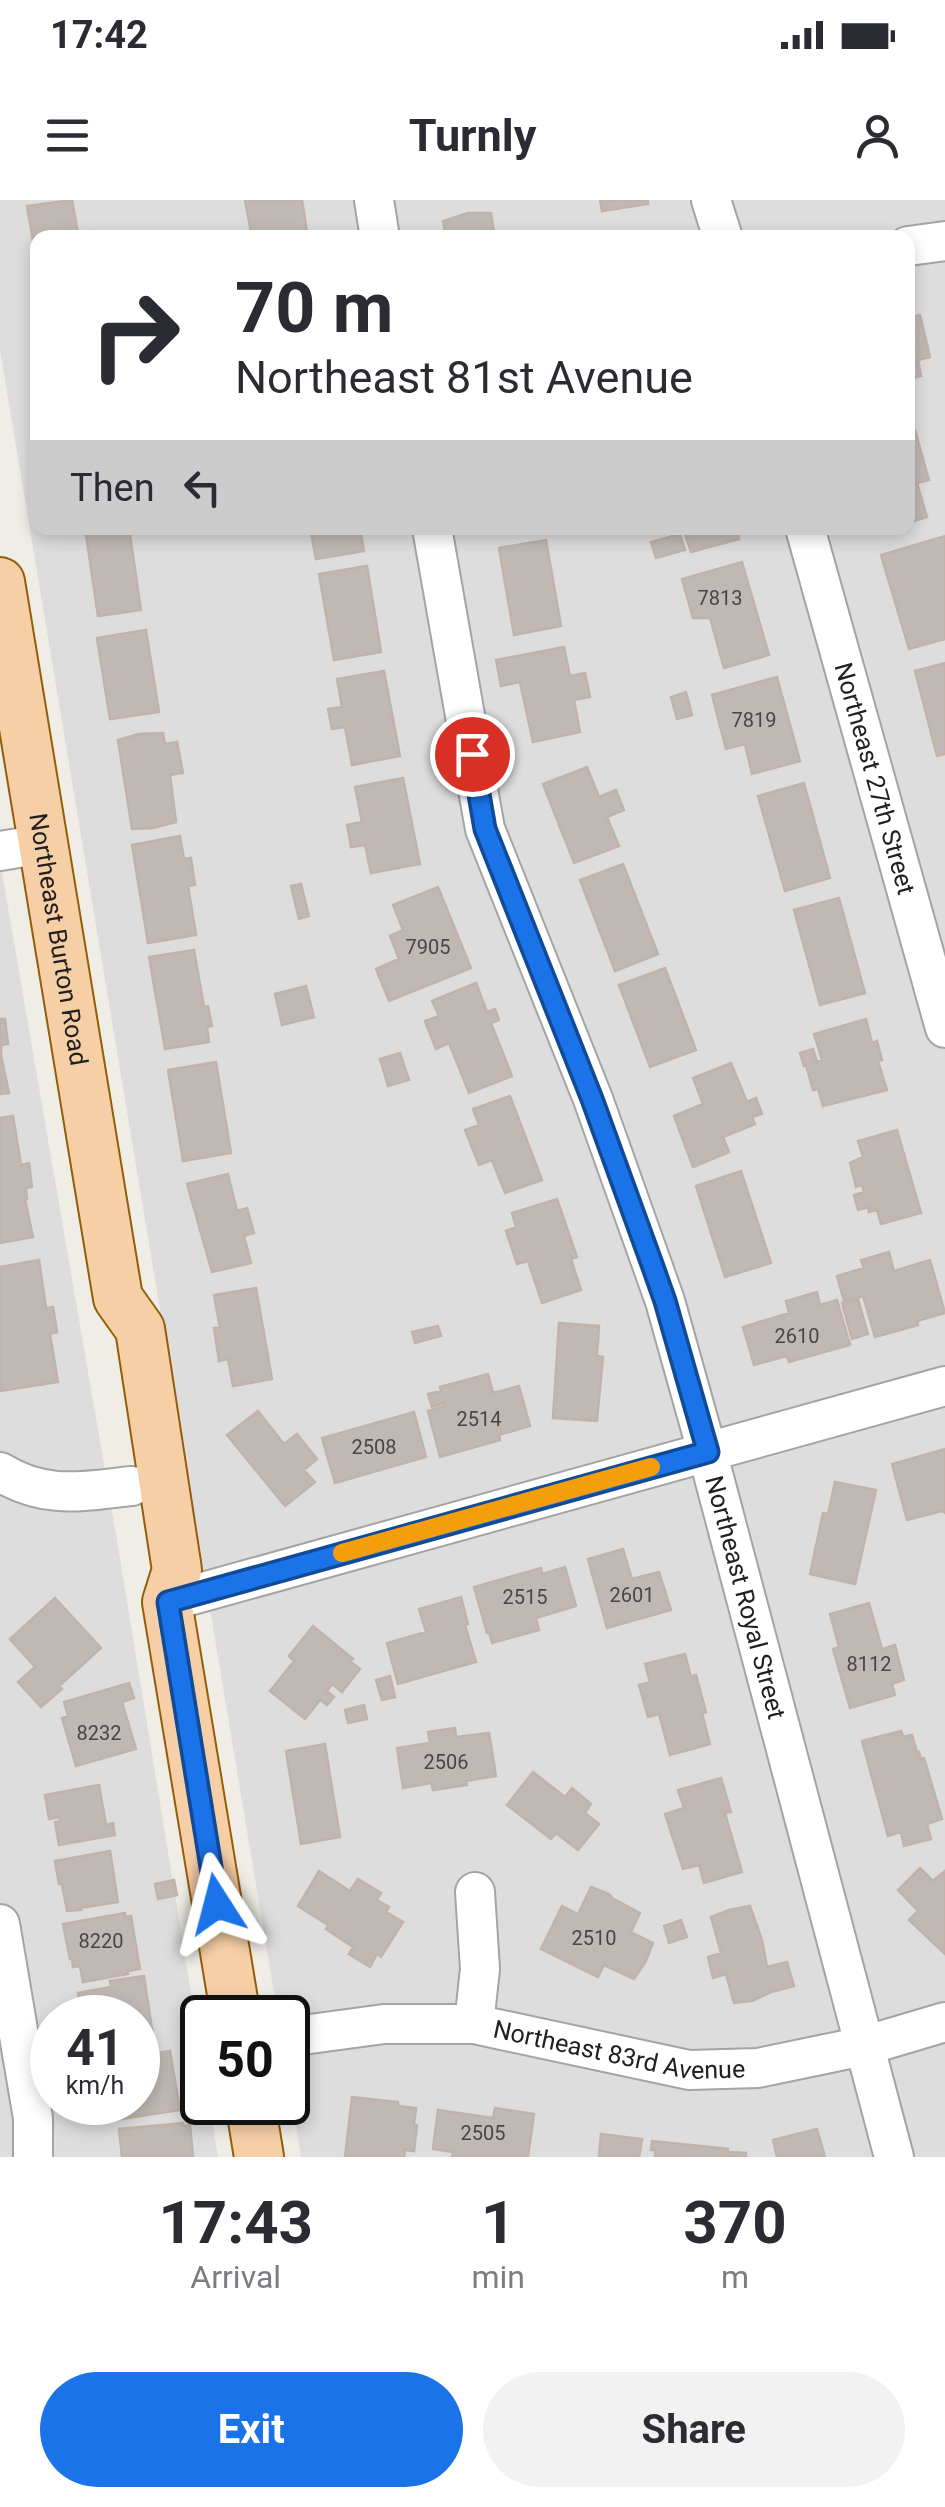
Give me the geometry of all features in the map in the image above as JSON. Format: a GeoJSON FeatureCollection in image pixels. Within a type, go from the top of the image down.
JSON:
{"type":"FeatureCollection","features":[{"type":"Feature","properties":{"kind":"main road","name":"Northeast Burton Road"},"geometry":{"type":"LineString","coordinates":[[0,582],[22,848],[118,1298],[140,1328],[177,1570],[168,1602],[232,1995]]}},
{"type":"Feature","properties":{"kind":"main road","name":"Northeast Burton Road"},"geometry":{"type":"LineString","coordinates":[[118,1298],[107,1334],[147,1574],[168,1602]]}},
{"type":"Feature","properties":{"kind":"main road"},"geometry":{"type":"LineString","coordinates":[[254,2125],[259,2157]]}},
{"type":"Feature","properties":{"kind":"street"},"geometry":{"type":"LineString","coordinates":[[374,200],[379,230]]}},
{"type":"Feature","properties":{"kind":"street"},"geometry":{"type":"LineString","coordinates":[[712,200],[720,230]]}},
{"type":"Feature","properties":{"kind":"street"},"geometry":{"type":"LineString","coordinates":[[915,245],[945,241]]}},
{"type":"Feature","properties":{"kind":"street","name":"Northeast Royal Street"},"geometry":{"type":"LineString","coordinates":[[433,535],[485,829],[592,1099],[665,1301],[894,2157]]}},
{"type":"Feature","properties":{"kind":"street","name":"Northeast 27th Street"},"geometry":{"type":"LineString","coordinates":[[806,535],[945,1028]]}},
{"type":"Feature","properties":{"kind":"street"},"geometry":{"type":"LineString","coordinates":[[168,1602],[945,1386]]}},
{"type":"Feature","properties":{"kind":"street"},"geometry":{"type":"LineString","coordinates":[[0,1472],[47,1492],[132,1486]]}},
{"type":"Feature","properties":{"kind":"street"},"geometry":{"type":"LineString","coordinates":[[474,2024],[480,1969],[475,1892]]}},
{"type":"Feature","properties":{"kind":"street"},"geometry":{"type":"LineString","coordinates":[[0,1924],[33,2118],[33,2157]]}},
{"type":"Feature","properties":{"kind":"street","name":"Northeast 83rd Avenue"},"geometry":{"type":"LineString","coordinates":[[310,2034],[384,2024],[474,2024],[690,2070],[758,2068],[864,2046],[945,2022]]}},
{"type":"Feature","properties":{"kind":"shaded area"},"geometry":{"type":"Polygon","coordinates":[[[0,200],[945,200],[945,2157],[301,2157],[296,2125],[310,2125],[310,1995],[274,1995],[31,535],[915,535],[915,230],[30,230],[30,530],[0,350],[0,200]]]}},
{"type":"Feature","properties":{"kind":"shaded area"},"geometry":{"type":"Polygon","coordinates":[[[0,861],[191,1995],[180,1995],[180,2125],[213,2125],[218,2157],[0,2157],[0,861]]]}},
{"type":"Feature","properties":{"kind":"building"},"geometry":{"type":"Polygon","coordinates":[[[72,200],[77,230],[31,230],[27,206],[72,200]]]}},
{"type":"Feature","properties":{"kind":"building"},"geometry":{"type":"Polygon","coordinates":[[[245,200],[302,200],[307,230],[251,230],[245,200]]]}},
{"type":"Feature","properties":{"kind":"building"},"geometry":{"type":"Polygon","coordinates":[[[600,200],[648,200],[648,204],[602,211],[600,200]]]}},
{"type":"Feature","properties":{"kind":"building"},"geometry":{"type":"Polygon","coordinates":[[[468,213],[491,213],[494,230],[445,230],[443,221],[468,213]]]}},
{"type":"Feature","properties":{"kind":"building"},"geometry":{"type":"Polygon","coordinates":[[[920,315],[930,357],[918,360],[921,376],[915,378],[915,316],[920,315]]]}},
{"type":"Feature","properties":{"kind":"building"},"geometry":{"type":"Polygon","coordinates":[[[915,430],[929,480],[917,483],[927,517],[915,521],[915,430]]]}},
{"type":"Feature","properties":{"kind":"building"},"geometry":{"type":"Polygon","coordinates":[[[86,535],[130,535],[141,610],[98,616],[86,535]]]}},
{"type":"Feature","properties":{"kind":"building"},"geometry":{"type":"Polygon","coordinates":[[[311,535],[361,535],[364,551],[316,559],[311,535]]]}},
{"type":"Feature","properties":{"kind":"building"},"geometry":{"type":"Polygon","coordinates":[[[680,535],[685,550],[656,558],[651,542],[680,535]]]}},
{"type":"Feature","properties":{"kind":"building"},"geometry":{"type":"Polygon","coordinates":[[[685,535],[738,535],[739,539],[691,552],[685,535]]]}},
{"type":"Feature","properties":{"kind":"building"},"geometry":{"type":"Polygon","coordinates":[[[945,536],[945,639],[909,649],[881,555],[945,536]]]}},
{"type":"Feature","properties":{"kind":"building"},"geometry":{"type":"Polygon","coordinates":[[[546,540],[561,626],[514,635],[499,548],[546,540]]]}},
{"type":"Feature","properties":{"kind":"building"},"geometry":{"type":"Polygon","coordinates":[[[742,562],[769,655],[724,668],[710,618],[693,618],[682,579],[742,562]]]}},
{"type":"Feature","properties":{"kind":"building"},"geometry":{"type":"Polygon","coordinates":[[[367,566],[381,652],[334,660],[319,574],[367,566]]]}},
{"type":"Feature","properties":{"kind":"building"},"geometry":{"type":"Polygon","coordinates":[[[146,630],[159,712],[110,719],[97,638],[146,630]]]}},
{"type":"Feature","properties":{"kind":"building"},"geometry":{"type":"Polygon","coordinates":[[[564,647],[570,676],[585,673],[590,697],[574,700],[580,732],[533,742],[520,682],[501,686],[496,660],[564,647]]]}},
{"type":"Feature","properties":{"kind":"building"},"geometry":{"type":"Polygon","coordinates":[[[945,663],[945,754],[937,756],[915,671],[945,663]]]}},
{"type":"Feature","properties":{"kind":"building"},"geometry":{"type":"Polygon","coordinates":[[[384,671],[400,756],[352,765],[345,727],[332,729],[328,709],[342,707],[337,679],[384,671]]]}},
{"type":"Feature","properties":{"kind":"building"},"geometry":{"type":"Polygon","coordinates":[[[777,677],[800,761],[752,774],[745,744],[726,749],[712,695],[777,677]]]}},
{"type":"Feature","properties":{"kind":"building"},"geometry":{"type":"Polygon","coordinates":[[[686,692],[692,715],[677,719],[671,697],[686,692]]]}},
{"type":"Feature","properties":{"kind":"building"},"geometry":{"type":"Polygon","coordinates":[[[163,733],[165,744],[177,742],[183,773],[170,775],[176,822],[132,829],[118,740],[163,733]]]}},
{"type":"Feature","properties":{"kind":"building"},"geometry":{"type":"Polygon","coordinates":[[[587,767],[599,797],[616,790],[624,810],[607,817],[619,846],[574,863],[543,784],[587,767]]]}},
{"type":"Feature","properties":{"kind":"building"},"geometry":{"type":"Polygon","coordinates":[[[403,778],[420,864],[371,873],[365,845],[351,847],[347,825],[362,822],[355,787],[403,778]]]}},
{"type":"Feature","properties":{"kind":"building"},"geometry":{"type":"Polygon","coordinates":[[[804,783],[830,878],[785,891],[758,796],[804,783]]]}},
{"type":"Feature","properties":{"kind":"building"},"geometry":{"type":"Polygon","coordinates":[[[180,836],[184,859],[191,858],[195,885],[188,886],[196,935],[148,943],[132,845],[180,836]]]}},
{"type":"Feature","properties":{"kind":"building"},"geometry":{"type":"Polygon","coordinates":[[[623,864],[658,954],[615,971],[580,880],[623,864]]]}},
{"type":"Feature","properties":{"kind":"building"},"geometry":{"type":"Polygon","coordinates":[[[301,884],[309,916],[299,919],[291,886],[301,884]]]}},
{"type":"Feature","properties":{"kind":"building"},"geometry":{"type":"Polygon","coordinates":[[[438,887],[471,968],[389,1001],[376,969],[399,959],[390,936],[403,930],[393,905],[438,887]]]}},
{"type":"Feature","properties":{"kind":"building"},"geometry":{"type":"Polygon","coordinates":[[[839,898],[865,993],[820,1005],[794,910],[839,898]]]}},
{"type":"Feature","properties":{"kind":"building"},"geometry":{"type":"Polygon","coordinates":[[[194,950],[204,1007],[208,1006],[212,1026],[207,1027],[209,1042],[165,1049],[149,957],[194,950]]]}},
{"type":"Feature","properties":{"kind":"building"},"geometry":{"type":"Polygon","coordinates":[[[665,968],[696,1050],[650,1067],[619,985],[665,968]]]}},
{"type":"Feature","properties":{"kind":"building"},"geometry":{"type":"Polygon","coordinates":[[[476,983],[487,1012],[495,1009],[499,1020],[491,1023],[512,1076],[469,1093],[449,1043],[436,1049],[425,1021],[439,1016],[432,1001],[476,983]]]}},
{"type":"Feature","properties":{"kind":"building"},"geometry":{"type":"Polygon","coordinates":[[[306,986],[314,1017],[282,1025],[275,994],[306,986]]]}},
{"type":"Feature","properties":{"kind":"building"},"geometry":{"type":"Polygon","coordinates":[[[0,1019],[5,1019],[8,1044],[1,1045],[1,1055],[9,1093],[0,1094],[0,1019]]]}},
{"type":"Feature","properties":{"kind":"building"},"geometry":{"type":"Polygon","coordinates":[[[866,1019],[872,1043],[877,1041],[882,1060],[878,1061],[887,1090],[823,1106],[800,1053],[813,1049],[817,1062],[822,1060],[814,1034],[866,1019]]]}},
{"type":"Feature","properties":{"kind":"building"},"geometry":{"type":"Polygon","coordinates":[[[400,1053],[409,1080],[388,1086],[380,1059],[400,1053]]]}},
{"type":"Feature","properties":{"kind":"building"},"geometry":{"type":"Polygon","coordinates":[[[216,1062],[231,1153],[183,1161],[168,1070],[216,1062]]]}},
{"type":"Feature","properties":{"kind":"building"},"geometry":{"type":"Polygon","coordinates":[[[731,1063],[747,1102],[756,1098],[762,1114],[752,1117],[755,1124],[723,1137],[729,1152],[693,1167],[674,1116],[703,1104],[693,1078],[731,1063]]]}},
{"type":"Feature","properties":{"kind":"building"},"geometry":{"type":"Polygon","coordinates":[[[510,1096],[542,1180],[505,1193],[492,1160],[479,1165],[465,1130],[479,1125],[473,1109],[510,1096]]]}},
{"type":"Feature","properties":{"kind":"building"},"geometry":{"type":"Polygon","coordinates":[[[13,1116],[21,1165],[29,1163],[32,1187],[26,1188],[25,1199],[33,1237],[0,1243],[0,1118],[13,1116]]]}},
{"type":"Feature","properties":{"kind":"building"},"geometry":{"type":"Polygon","coordinates":[[[897,1130],[921,1213],[881,1224],[877,1210],[858,1210],[854,1195],[864,1192],[862,1185],[856,1187],[850,1163],[863,1157],[858,1141],[897,1130]]]}},
{"type":"Feature","properties":{"kind":"building"},"geometry":{"type":"Polygon","coordinates":[[[741,1171],[771,1263],[725,1277],[696,1186],[741,1171]]]}},
{"type":"Feature","properties":{"kind":"building"},"geometry":{"type":"Polygon","coordinates":[[[228,1174],[237,1211],[247,1208],[254,1233],[244,1236],[251,1263],[212,1272],[187,1184],[228,1174]]]}},
{"type":"Feature","properties":{"kind":"building"},"geometry":{"type":"Polygon","coordinates":[[[557,1199],[577,1257],[571,1259],[581,1290],[542,1303],[528,1261],[517,1264],[506,1231],[516,1227],[512,1213],[557,1199]]]}},
{"type":"Feature","properties":{"kind":"building"},"geometry":{"type":"Polygon","coordinates":[[[889,1252],[894,1271],[930,1260],[945,1313],[875,1337],[863,1296],[844,1301],[837,1276],[864,1268],[861,1260],[889,1252]]]}},
{"type":"Feature","properties":{"kind":"building"},"geometry":{"type":"Polygon","coordinates":[[[39,1260],[46,1308],[53,1307],[57,1332],[50,1334],[58,1382],[0,1391],[0,1267],[39,1260]]]}},
{"type":"Feature","properties":{"kind":"building"},"geometry":{"type":"Polygon","coordinates":[[[256,1288],[272,1379],[233,1386],[228,1359],[219,1361],[214,1328],[220,1328],[214,1295],[256,1288]]]}},
{"type":"Feature","properties":{"kind":"building"},"geometry":{"type":"Polygon","coordinates":[[[817,1292],[820,1305],[837,1300],[850,1345],[789,1362],[787,1356],[754,1365],[743,1327],[789,1313],[786,1301],[817,1292]]]}},
{"type":"Feature","properties":{"kind":"building"},"geometry":{"type":"Polygon","coordinates":[[[858,1299],[868,1334],[852,1339],[842,1303],[858,1299]]]}},
{"type":"Feature","properties":{"kind":"building"},"geometry":{"type":"Polygon","coordinates":[[[559,1323],[599,1326],[597,1356],[603,1357],[597,1421],[553,1418],[559,1323]]]}},
{"type":"Feature","properties":{"kind":"building"},"geometry":{"type":"Polygon","coordinates":[[[438,1326],[441,1336],[415,1343],[412,1332],[438,1326]]]}},
{"type":"Feature","properties":{"kind":"building"},"geometry":{"type":"Polygon","coordinates":[[[488,1374],[493,1393],[519,1386],[530,1426],[499,1435],[500,1440],[440,1457],[428,1411],[445,1406],[444,1403],[432,1407],[428,1394],[488,1374]]]}},
{"type":"Feature","properties":{"kind":"building"},"geometry":{"type":"Polygon","coordinates":[[[258,1411],[284,1444],[297,1434],[317,1459],[304,1470],[315,1482],[285,1506],[227,1435],[258,1411]]]}},
{"type":"Feature","properties":{"kind":"building"},"geometry":{"type":"Polygon","coordinates":[[[414,1412],[426,1457],[335,1483],[322,1438],[414,1412]]]}},
{"type":"Feature","properties":{"kind":"building"},"geometry":{"type":"Polygon","coordinates":[[[945,1449],[945,1513],[907,1520],[892,1464],[945,1449]]]}},
{"type":"Feature","properties":{"kind":"building"},"geometry":{"type":"Polygon","coordinates":[[[835,1482],[876,1490],[855,1584],[810,1574],[823,1513],[828,1514],[835,1482]]]}},
{"type":"Feature","properties":{"kind":"building"},"geometry":{"type":"Polygon","coordinates":[[[623,1549],[632,1579],[659,1572],[671,1610],[607,1628],[588,1559],[623,1549]]]}},
{"type":"Feature","properties":{"kind":"building"},"geometry":{"type":"Polygon","coordinates":[[[565,1567],[576,1606],[536,1618],[539,1630],[492,1643],[474,1587],[541,1568],[542,1574],[565,1567]]]}},
{"type":"Feature","properties":{"kind":"building"},"geometry":{"type":"Polygon","coordinates":[[[461,1597],[476,1662],[398,1684],[387,1643],[426,1632],[419,1609],[461,1597]]]}},
{"type":"Feature","properties":{"kind":"building"},"geometry":{"type":"Polygon","coordinates":[[[55,1598],[101,1648],[41,1707],[18,1682],[35,1667],[10,1639],[55,1598]]]}},
{"type":"Feature","properties":{"kind":"building"},"geometry":{"type":"Polygon","coordinates":[[[869,1603],[882,1649],[895,1645],[904,1680],[892,1684],[895,1695],[850,1708],[833,1649],[839,1647],[830,1614],[869,1603]]]}},
{"type":"Feature","properties":{"kind":"building"},"geometry":{"type":"Polygon","coordinates":[[[313,1626],[360,1669],[342,1692],[332,1684],[327,1691],[334,1697],[327,1705],[320,1700],[305,1719],[270,1691],[294,1661],[289,1656],[313,1626]]]}},
{"type":"Feature","properties":{"kind":"building"},"geometry":{"type":"Polygon","coordinates":[[[685,1654],[691,1677],[696,1675],[710,1744],[670,1755],[659,1714],[648,1717],[639,1685],[650,1682],[645,1664],[685,1654]]]}},
{"type":"Feature","properties":{"kind":"building"},"geometry":{"type":"Polygon","coordinates":[[[390,1676],[395,1697],[382,1700],[376,1680],[390,1676]]]}},
{"type":"Feature","properties":{"kind":"building"},"geometry":{"type":"Polygon","coordinates":[[[129,1683],[134,1698],[122,1702],[136,1749],[76,1766],[62,1718],[68,1716],[64,1702],[129,1683]]]}},
{"type":"Feature","properties":{"kind":"building"},"geometry":{"type":"Polygon","coordinates":[[[364,1705],[367,1719],[348,1723],[345,1710],[364,1705]]]}},
{"type":"Feature","properties":{"kind":"building"},"geometry":{"type":"Polygon","coordinates":[[[455,1728],[456,1737],[489,1733],[496,1776],[433,1790],[431,1783],[403,1788],[397,1748],[430,1743],[428,1732],[455,1728]]]}},
{"type":"Feature","properties":{"kind":"building"},"geometry":{"type":"Polygon","coordinates":[[[901,1731],[903,1737],[912,1735],[917,1752],[924,1758],[942,1819],[927,1824],[931,1839],[904,1846],[901,1832],[888,1836],[862,1741],[901,1731]]]}},
{"type":"Feature","properties":{"kind":"building"},"geometry":{"type":"Polygon","coordinates":[[[325,1744],[340,1837],[301,1844],[286,1751],[325,1744]]]}},
{"type":"Feature","properties":{"kind":"building"},"geometry":{"type":"Polygon","coordinates":[[[533,1772],[565,1797],[572,1788],[591,1804],[585,1813],[599,1824],[578,1850],[556,1833],[551,1839],[507,1805],[533,1772]]]}},
{"type":"Feature","properties":{"kind":"building"},"geometry":{"type":"Polygon","coordinates":[[[721,1778],[731,1812],[725,1813],[742,1872],[704,1883],[699,1865],[683,1869],[665,1814],[684,1808],[678,1790],[721,1778]]]}},
{"type":"Feature","properties":{"kind":"building"},"geometry":{"type":"Polygon","coordinates":[[[99,1785],[106,1825],[113,1823],[115,1835],[59,1845],[55,1822],[60,1821],[59,1817],[49,1819],[45,1795],[99,1785]]]}},
{"type":"Feature","properties":{"kind":"building"},"geometry":{"type":"Polygon","coordinates":[[[110,1851],[118,1902],[67,1911],[55,1861],[110,1851]]]}},
{"type":"Feature","properties":{"kind":"building"},"geometry":{"type":"Polygon","coordinates":[[[920,1868],[933,1881],[945,1871],[945,1954],[909,1920],[918,1911],[898,1890],[920,1868]]]}},
{"type":"Feature","properties":{"kind":"building"},"geometry":{"type":"Polygon","coordinates":[[[319,1871],[350,1891],[358,1879],[381,1893],[377,1900],[389,1907],[386,1912],[403,1922],[370,1967],[349,1954],[353,1947],[326,1929],[328,1925],[298,1906],[319,1871]]]}},
{"type":"Feature","properties":{"kind":"building"},"geometry":{"type":"Polygon","coordinates":[[[174,1880],[177,1895],[158,1899],[155,1884],[174,1880]]]}},
{"type":"Feature","properties":{"kind":"building"},"geometry":{"type":"Polygon","coordinates":[[[591,1887],[640,1913],[631,1932],[653,1943],[634,1979],[604,1965],[598,1977],[541,1949],[562,1906],[578,1914],[591,1887]]]}},
{"type":"Feature","properties":{"kind":"building"},"geometry":{"type":"Polygon","coordinates":[[[750,1906],[767,1967],[787,1962],[794,1986],[734,2003],[726,1974],[713,1978],[708,1957],[721,1953],[711,1917],[750,1906]]]}},
{"type":"Feature","properties":{"kind":"building"},"geometry":{"type":"Polygon","coordinates":[[[125,1913],[125,1917],[131,1916],[140,1969],[83,1982],[80,1966],[73,1967],[70,1959],[63,1924],[125,1913]]]}},
{"type":"Feature","properties":{"kind":"building"},"geometry":{"type":"Polygon","coordinates":[[[681,1920],[687,1937],[669,1943],[664,1926],[681,1920]]]}},
{"type":"Feature","properties":{"kind":"building"},"geometry":{"type":"Polygon","coordinates":[[[144,1976],[147,1995],[78,1995],[111,1987],[110,1981],[144,1976]]]}},
{"type":"Feature","properties":{"kind":"building"},"geometry":{"type":"Polygon","coordinates":[[[170,2051],[180,2110],[160,2113],[160,2053],[170,2051]]]}},
{"type":"Feature","properties":{"kind":"building"},"geometry":{"type":"Polygon","coordinates":[[[352,2097],[416,2108],[414,2151],[405,2150],[404,2157],[345,2157],[352,2097]]]}},
{"type":"Feature","properties":{"kind":"building"},"geometry":{"type":"Polygon","coordinates":[[[495,2108],[534,2114],[528,2157],[452,2157],[453,2152],[433,2149],[438,2110],[493,2118],[495,2108]]]}},
{"type":"Feature","properties":{"kind":"building"},"geometry":{"type":"Polygon","coordinates":[[[190,2125],[193,2157],[122,2157],[119,2129],[190,2125]]]}},
{"type":"Feature","properties":{"kind":"building"},"geometry":{"type":"Polygon","coordinates":[[[817,2129],[825,2157],[777,2157],[773,2140],[817,2129]]]}},
{"type":"Feature","properties":{"kind":"building"},"geometry":{"type":"Polygon","coordinates":[[[601,2134],[642,2139],[639,2157],[599,2157],[601,2134]]]}},
{"type":"Feature","properties":{"kind":"building"},"geometry":{"type":"Polygon","coordinates":[[[652,2141],[728,2149],[746,2153],[746,2157],[655,2157],[652,2141]]]}},
{"type":"Feature","properties":{"kind":"slow traffic"},"geometry":{"type":"LineString","coordinates":[[342,1553],[651,1467]]}},
{"type":"Feature","properties":{"kind":"route"},"geometry":{"type":"LineString","coordinates":[[217,1904],[168,1602],[708,1452],[653,1267],[592,1099],[485,829],[472,754]]}}]}
